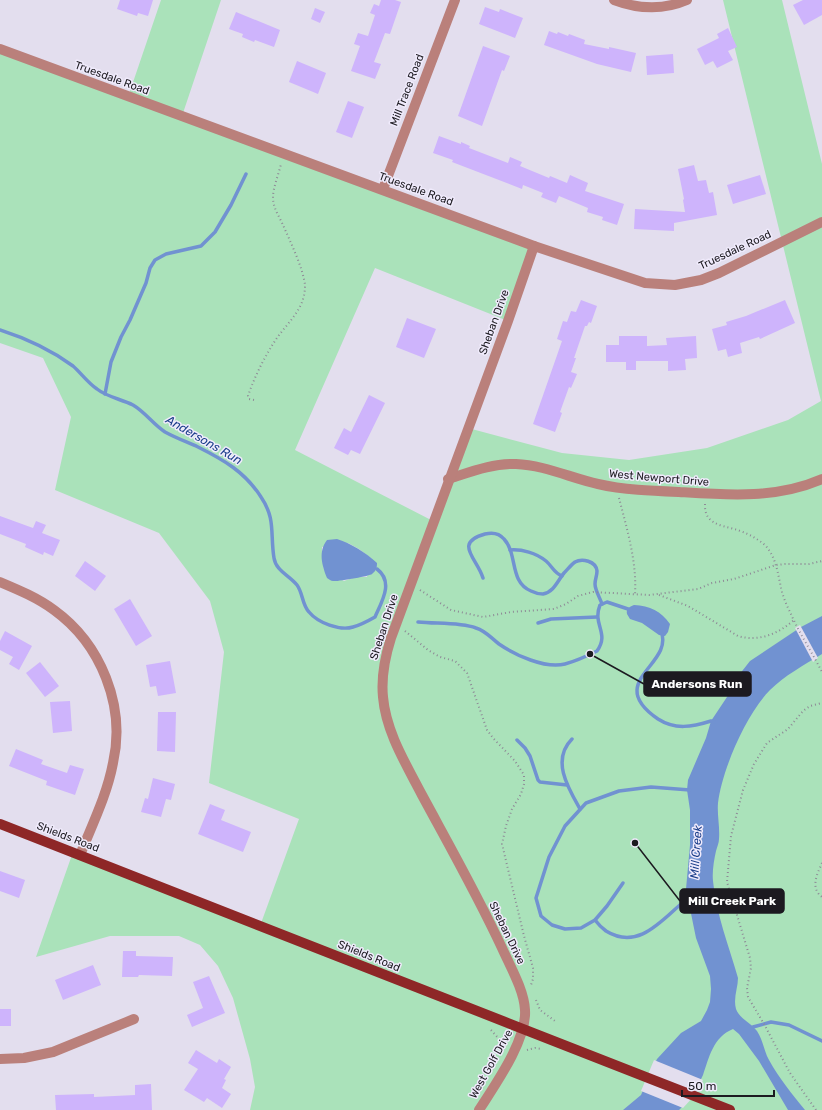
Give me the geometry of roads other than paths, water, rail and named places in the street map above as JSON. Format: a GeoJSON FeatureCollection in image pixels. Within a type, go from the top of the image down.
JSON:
{"type":"FeatureCollection","features":[{"type":"Feature","properties":{"kind":"main road","name":"Shields Road"},"geometry":{"type":"LineString","coordinates":[[0,824],[730,1110]]}},
{"type":"Feature","properties":{"kind":"street","name":"Mill Trace Road"},"geometry":{"type":"LineString","coordinates":[[382,189],[455,0]]}},
{"type":"Feature","properties":{"kind":"street"},"geometry":{"type":"LineString","coordinates":[[614,0],[629,5],[648,7],[665,6],[687,0]]}},
{"type":"Feature","properties":{"kind":"street","name":"Truesdale Road"},"geometry":{"type":"LineString","coordinates":[[0,49],[534,246],[638,281],[658,285],[675,285],[701,280],[719,273],[822,222]]}},
{"type":"Feature","properties":{"kind":"street","name":"Sheban Drive"},"geometry":{"type":"LineString","coordinates":[[524,1030],[525,1010],[520,989],[497,938],[398,748],[386,714],[382,686],[384,663],[391,638],[534,246]]}},
{"type":"Feature","properties":{"kind":"street","name":"West Newport Drive"},"geometry":{"type":"LineString","coordinates":[[448,480],[501,464],[516,464],[539,468],[616,488],[705,494],[754,495],[799,487],[822,479]]}},
{"type":"Feature","properties":{"kind":"street"},"geometry":{"type":"LineString","coordinates":[[0,582],[39,600],[69,622],[96,655],[109,686],[116,725],[114,762],[109,782],[80,855]]}},
{"type":"Feature","properties":{"kind":"street"},"geometry":{"type":"LineString","coordinates":[[0,1059],[35,1056],[53,1052],[134,1020]]}},
{"type":"Feature","properties":{"kind":"street","name":"West Golf Drive"},"geometry":{"type":"LineString","coordinates":[[479,1110],[497,1082],[524,1030]]}},
{"type":"Feature","properties":{"kind":"water"},"geometry":{"type":"Polygon","coordinates":[[[337,539],[363,552],[377,563],[374,572],[365,576],[340,581],[332,581],[327,578],[322,563],[322,549],[327,540],[337,539]]]}},
{"type":"Feature","properties":{"kind":"water"},"geometry":{"type":"Polygon","coordinates":[[[634,605],[655,610],[667,619],[670,624],[668,632],[665,636],[659,635],[642,623],[630,619],[627,614],[627,609],[634,605]]]}},
{"type":"Feature","properties":{"kind":"water","name":"Mill Creek"},"geometry":{"type":"Polygon","coordinates":[[[822,616],[822,654],[788,675],[770,690],[752,713],[736,743],[720,790],[718,803],[719,840],[713,874],[717,906],[738,978],[735,1001],[736,1009],[740,1015],[757,1031],[761,1038],[767,1057],[773,1067],[805,1110],[788,1110],[759,1061],[739,1034],[733,1029],[721,1037],[716,1043],[702,1078],[692,1095],[648,1078],[657,1059],[681,1033],[701,1021],[710,1002],[710,976],[696,938],[686,889],[690,845],[690,810],[687,790],[688,780],[706,738],[711,721],[729,694],[739,675],[750,661],[801,627],[822,616]]]}},
{"type":"Feature","properties":{"kind":"water"},"geometry":{"type":"Polygon","coordinates":[[[648,1079],[682,1107],[679,1110],[623,1110],[641,1095],[648,1079]]]}},
{"type":"Feature","properties":{"kind":"waterway"},"geometry":{"type":"LineString","coordinates":[[105,394],[111,362],[146,283],[150,268],[155,260],[166,254],[201,246],[215,232],[231,205],[246,174]]}},
{"type":"Feature","properties":{"kind":"waterway","name":"Andersons Run"},"geometry":{"type":"LineString","coordinates":[[0,330],[28,341],[56,355],[73,366],[101,392],[133,405],[165,432],[217,457],[248,480],[261,497],[269,512],[275,562],[280,570],[297,585],[307,609],[318,620],[336,627],[348,628],[359,625],[375,617],[386,586],[382,574],[377,569]]}},
{"type":"Feature","properties":{"kind":"waterway"},"geometry":{"type":"LineString","coordinates":[[483,578],[470,552],[470,542],[485,534],[493,533],[500,535],[508,545],[519,581],[524,587],[537,593],[543,594],[550,591],[575,562],[581,560],[588,561],[594,565],[597,571],[595,586],[602,604]]}},
{"type":"Feature","properties":{"kind":"waterway"},"geometry":{"type":"LineString","coordinates":[[510,550],[524,551],[538,556],[546,561],[559,575],[562,576]]}},
{"type":"Feature","properties":{"kind":"waterway","name":"Andersons Run"},"geometry":{"type":"LineString","coordinates":[[418,622],[455,624],[480,629],[499,644],[530,660],[548,665],[557,665],[565,664],[597,651],[601,645],[602,639],[598,618],[600,605],[607,602],[631,610]]}},
{"type":"Feature","properties":{"kind":"waterway"},"geometry":{"type":"LineString","coordinates":[[538,623],[551,619],[597,617]]}},
{"type":"Feature","properties":{"kind":"waterway","name":"Andersons Run"},"geometry":{"type":"LineString","coordinates":[[661,631],[663,643],[659,654],[638,683],[637,694],[643,706],[658,719],[671,725],[690,726],[711,721],[714,722]]}},
{"type":"Feature","properties":{"kind":"waterway"},"geometry":{"type":"LineString","coordinates":[[572,739],[566,747],[562,765],[567,783],[580,809]]}},
{"type":"Feature","properties":{"kind":"waterway"},"geometry":{"type":"LineString","coordinates":[[517,740],[530,756],[540,782],[567,785]]}},
{"type":"Feature","properties":{"kind":"waterway"},"geometry":{"type":"LineString","coordinates":[[623,883],[595,920],[581,928],[565,929],[552,925],[541,916],[536,898],[549,857],[565,826],[586,803],[619,791],[651,787],[690,790]]}},
{"type":"Feature","properties":{"kind":"waterway"},"geometry":{"type":"LineString","coordinates":[[595,920],[606,931],[618,936],[630,937],[641,935],[651,930],[692,896]]}},
{"type":"Feature","properties":{"kind":"waterway"},"geometry":{"type":"LineString","coordinates":[[753,1027],[771,1022],[789,1025],[822,1041]]}},
{"type":"Feature","properties":{"kind":"place","name":"Andersons Run"},"geometry":{"type":"Point","coordinates":[590,654]}},
{"type":"Feature","properties":{"kind":"place","name":"Mill Creek Park"},"geometry":{"type":"Point","coordinates":[635,843]}}]}
